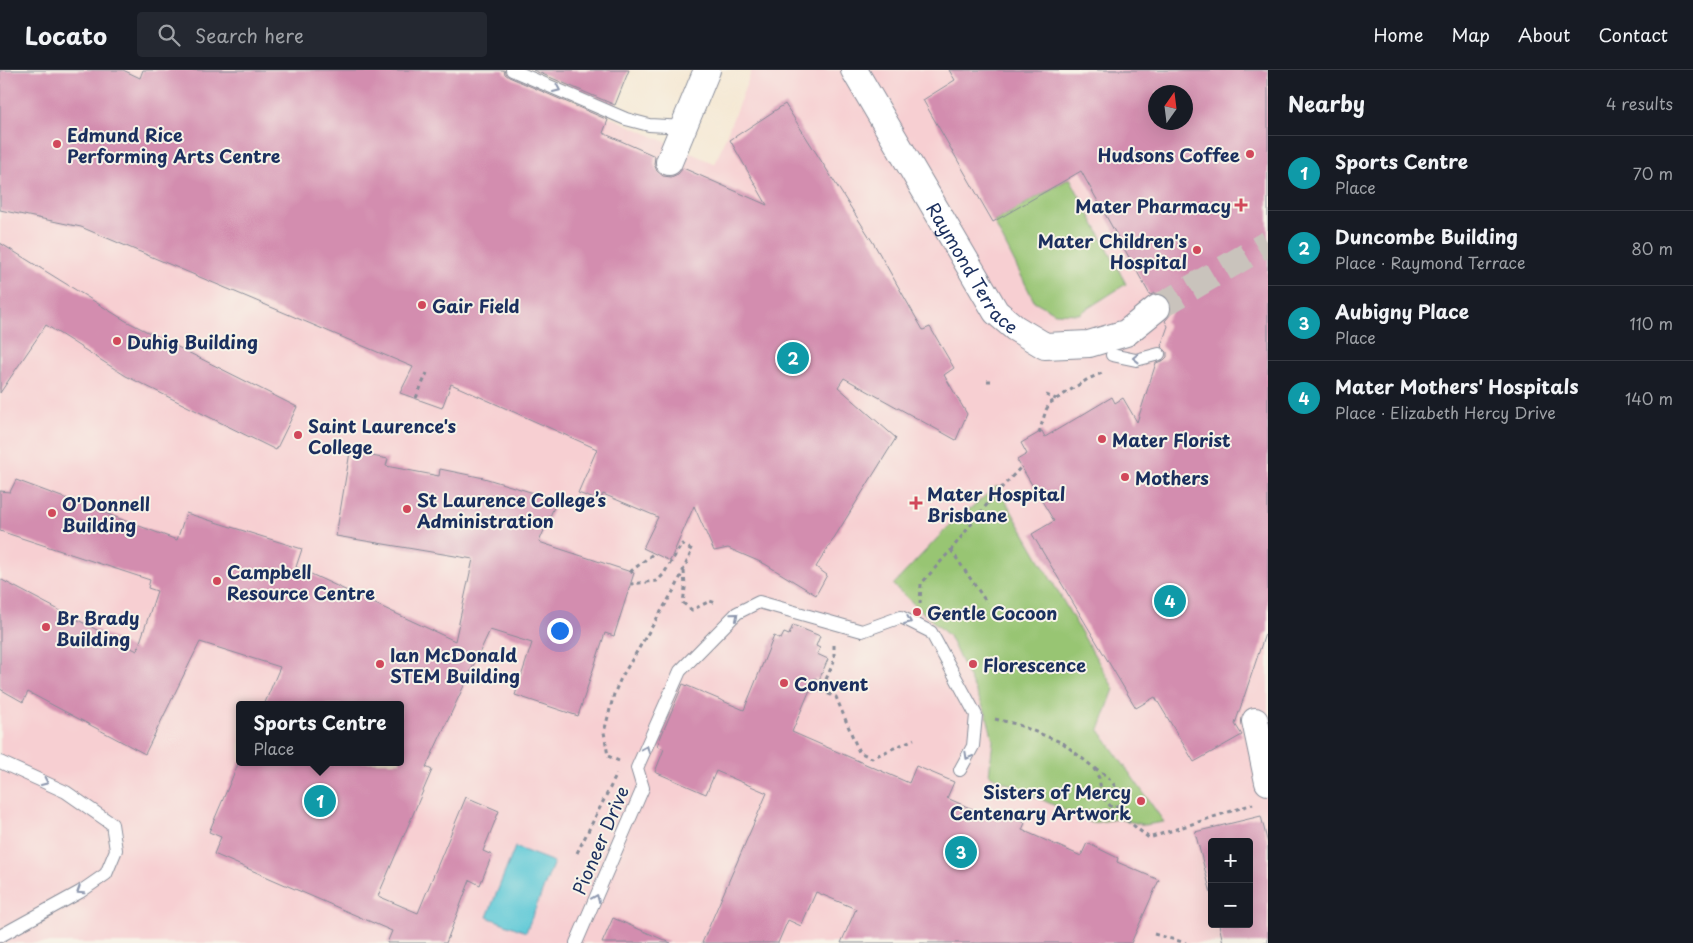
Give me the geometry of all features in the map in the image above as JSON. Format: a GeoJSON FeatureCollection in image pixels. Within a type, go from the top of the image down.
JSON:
{"type":"FeatureCollection","features":[{"type":"Feature","properties":{"kind":"street"},"geometry":{"type":"LineString","coordinates":[[669,162],[707,70]]}},
{"type":"Feature","properties":{"kind":"street","name":"Raymond Terrace"},"geometry":{"type":"LineString","coordinates":[[854,70],[996,312],[1015,328],[1045,346],[1089,344],[1126,332],[1158,308]]}},
{"type":"Feature","properties":{"kind":"street"},"geometry":{"type":"LineString","coordinates":[[1255,722],[1263,792]]}},
{"type":"Feature","properties":{"kind":"lane"},"geometry":{"type":"LineString","coordinates":[[512,70],[626,119],[650,126],[685,127]]}},
{"type":"Feature","properties":{"kind":"lane"},"geometry":{"type":"LineString","coordinates":[[1112,356],[1136,360],[1159,354]]}},
{"type":"Feature","properties":{"kind":"lane","name":"Pioneer Drive"},"geometry":{"type":"LineString","coordinates":[[576,943],[643,788],[637,768],[680,671],[737,613],[759,602],[862,631],[901,617],[931,632],[976,715]]}},
{"type":"Feature","properties":{"kind":"lane"},"geometry":{"type":"LineString","coordinates":[[960,770],[973,746],[976,715]]}},
{"type":"Feature","properties":{"kind":"lane"},"geometry":{"type":"LineString","coordinates":[[0,762],[66,792],[112,824],[116,850],[106,874],[80,892],[0,936]]}},
{"type":"Feature","properties":{"kind":"path"},"geometry":{"type":"LineString","coordinates":[[416,398],[427,373]]}},
{"type":"Feature","properties":{"kind":"path"},"geometry":{"type":"LineString","coordinates":[[1040,432],[1050,403],[1088,379],[1105,373]]}},
{"type":"Feature","properties":{"kind":"path"},"geometry":{"type":"LineString","coordinates":[[987,381],[994,381]]}},
{"type":"Feature","properties":{"kind":"path"},"geometry":{"type":"LineString","coordinates":[[1046,396],[1057,399]]}},
{"type":"Feature","properties":{"kind":"path"},"geometry":{"type":"LineString","coordinates":[[920,605],[921,584],[952,550],[992,498],[1021,467]]}},
{"type":"Feature","properties":{"kind":"path"},"geometry":{"type":"LineString","coordinates":[[988,494],[992,498]]}},
{"type":"Feature","properties":{"kind":"path"},"geometry":{"type":"LineString","coordinates":[[608,756],[604,732],[614,694],[621,678],[677,585],[692,550],[682,544],[663,575],[657,581],[631,584]]}},
{"type":"Feature","properties":{"kind":"path"},"geometry":{"type":"LineString","coordinates":[[952,550],[987,603]]}},
{"type":"Feature","properties":{"kind":"path"},"geometry":{"type":"LineString","coordinates":[[630,572],[654,553]]}},
{"type":"Feature","properties":{"kind":"path"},"geometry":{"type":"LineString","coordinates":[[684,569],[685,588],[683,603],[692,610],[710,601],[737,613]]}},
{"type":"Feature","properties":{"kind":"path"},"geometry":{"type":"LineString","coordinates":[[834,643],[834,661],[821,691],[836,697],[859,752],[872,758],[914,738]]}},
{"type":"Feature","properties":{"kind":"path"},"geometry":{"type":"LineString","coordinates":[[976,715],[1016,724],[1063,744],[1107,776],[1126,801],[1112,808]]}},
{"type":"Feature","properties":{"kind":"path"},"geometry":{"type":"LineString","coordinates":[[1093,766],[1099,778],[1102,796],[1112,808],[1149,838],[1263,792]]}},
{"type":"Feature","properties":{"kind":"path"},"geometry":{"type":"LineString","coordinates":[[577,854],[618,771]]}},
{"type":"Feature","properties":{"kind":"path"},"geometry":{"type":"LineString","coordinates":[[1154,934],[1186,943]]}},
{"type":"Feature","properties":{"kind":"shaded area"},"geometry":{"type":"Polygon","coordinates":[[[0,70],[506,70],[715,164],[752,70],[1268,70],[1268,943],[0,943],[0,70]]]}},
{"type":"Feature","properties":{"kind":"green space"},"geometry":{"type":"Polygon","coordinates":[[[1070,178],[1126,284],[1079,314],[1055,313],[1034,301],[994,222],[1070,178]]]}},
{"type":"Feature","properties":{"kind":"green space"},"geometry":{"type":"Polygon","coordinates":[[[997,486],[1114,689],[1099,730],[1164,822],[1145,825],[1118,819],[1092,823],[989,775],[993,740],[986,713],[949,636],[893,585],[947,528],[997,486]]]}},
{"type":"Feature","properties":{"kind":"water"},"geometry":{"type":"Polygon","coordinates":[[[515,847],[554,862],[526,932],[487,917],[515,847]]]}},
{"type":"Feature","properties":{"kind":"building"},"geometry":{"type":"Polygon","coordinates":[[[0,70],[123,70],[140,78],[143,70],[504,70],[505,74],[509,77],[608,120],[603,133],[655,156],[654,164],[657,171],[663,176],[671,177],[678,174],[683,168],[767,205],[730,140],[785,104],[874,244],[923,330],[930,327],[954,368],[944,375],[967,414],[956,440],[844,378],[838,387],[896,438],[816,567],[827,575],[816,595],[765,564],[728,548],[714,551],[694,506],[670,561],[643,548],[658,517],[603,494],[600,501],[578,493],[597,449],[451,384],[442,408],[400,393],[413,367],[81,227],[0,210],[0,70]]]}},
{"type":"Feature","properties":{"kind":"building"},"geometry":{"type":"Polygon","coordinates":[[[533,70],[629,70],[615,105],[533,70]]]}},
{"type":"Feature","properties":{"kind":"building"},"geometry":{"type":"Polygon","coordinates":[[[949,70],[1268,70],[1268,632],[1265,634],[1235,724],[1242,735],[1194,762],[1155,697],[1136,708],[1032,534],[1054,521],[1017,460],[1027,454],[1021,443],[1042,431],[1045,437],[1112,397],[1115,403],[1123,398],[1137,422],[1156,363],[1167,357],[1167,352],[1161,346],[1168,326],[1165,321],[1171,314],[1172,305],[1163,294],[1155,293],[1150,295],[1081,171],[993,222],[923,100],[955,80],[949,70]]]}},
{"type":"Feature","properties":{"kind":"building","name":"Duhig Building"},"geometry":{"type":"Polygon","coordinates":[[[0,243],[126,321],[297,407],[276,450],[126,376],[46,325],[0,393],[0,243]]]}},
{"type":"Feature","properties":{"kind":"building"},"geometry":{"type":"Polygon","coordinates":[[[350,452],[388,459],[386,466],[439,476],[440,469],[484,478],[557,500],[539,542],[634,573],[614,636],[605,633],[578,716],[515,695],[532,643],[490,630],[426,767],[432,770],[378,896],[418,913],[466,797],[499,811],[483,851],[492,855],[480,885],[470,880],[446,943],[387,943],[392,931],[214,854],[221,837],[209,832],[237,766],[404,766],[404,701],[266,701],[280,667],[200,642],[145,754],[28,692],[23,702],[0,689],[0,579],[137,651],[157,591],[148,588],[150,580],[0,531],[0,491],[10,492],[16,480],[177,540],[186,513],[302,549],[296,567],[455,641],[473,559],[336,536],[350,452]]]}},
{"type":"Feature","properties":{"kind":"building"},"geometry":{"type":"Polygon","coordinates":[[[793,625],[820,636],[816,646],[820,648],[817,654],[828,659],[819,680],[815,678],[792,732],[909,783],[916,766],[954,782],[947,798],[995,819],[998,811],[1012,817],[1025,823],[1022,830],[1081,856],[1087,843],[1118,858],[1117,862],[1159,880],[1131,943],[841,943],[856,909],[816,892],[801,926],[788,920],[778,943],[702,943],[767,793],[716,771],[706,794],[655,772],[664,749],[657,746],[683,684],[744,710],[774,636],[781,639],[784,633],[789,635],[793,625]]]}},
{"type":"Feature","properties":{"kind":"building"},"geometry":{"type":"Polygon","coordinates":[[[1261,816],[1268,844],[1268,943],[1223,943],[1220,928],[1253,928],[1253,838],[1208,838],[1208,882],[1195,832],[1261,816]]]}},
{"type":"Feature","properties":{"kind":"building"},"geometry":{"type":"Polygon","coordinates":[[[613,918],[671,943],[602,943],[613,918]]]}},
{"type":"Feature","properties":{"kind":"tunnel"},"geometry":{"type":"LineString","coordinates":[[1157,308],[1268,243]]}},
{"type":"Feature","properties":{"kind":"place","name":"Edmund Rice Performing Arts Centre"},"geometry":{"type":"Point","coordinates":[57,144]}},
{"type":"Feature","properties":{"kind":"place","name":"Hudsons Coffee"},"geometry":{"type":"Point","coordinates":[1250,154]}},
{"type":"Feature","properties":{"kind":"place","name":"Mater Pharmacy"},"geometry":{"type":"Point","coordinates":[1241,205]}},
{"type":"Feature","properties":{"kind":"place","name":"Mater Children's Hospital"},"geometry":{"type":"Point","coordinates":[1197,250]}},
{"type":"Feature","properties":{"kind":"place","name":"Gair Field"},"geometry":{"type":"Point","coordinates":[422,305]}},
{"type":"Feature","properties":{"kind":"place","name":"Duhig Building"},"geometry":{"type":"Point","coordinates":[117,341]}},
{"type":"Feature","properties":{"kind":"place","name":"Duncombe Building"},"geometry":{"type":"Point","coordinates":[793,358]}},
{"type":"Feature","properties":{"kind":"place","name":"Saint Laurence's College"},"geometry":{"type":"Point","coordinates":[298,435]}},
{"type":"Feature","properties":{"kind":"place","name":"Mater Florist"},"geometry":{"type":"Point","coordinates":[1102,439]}},
{"type":"Feature","properties":{"kind":"place","name":"Mothers"},"geometry":{"type":"Point","coordinates":[1125,477]}},
{"type":"Feature","properties":{"kind":"place","name":"Mater Hospital Brisbane"},"geometry":{"type":"Point","coordinates":[916,503]}},
{"type":"Feature","properties":{"kind":"place","name":"St Laurence College’s Administration"},"geometry":{"type":"Point","coordinates":[407,509]}},
{"type":"Feature","properties":{"kind":"place","name":"O'Donnell Building"},"geometry":{"type":"Point","coordinates":[52,513]}},
{"type":"Feature","properties":{"kind":"place","name":"Campbell Resource Centre"},"geometry":{"type":"Point","coordinates":[217,581]}},
{"type":"Feature","properties":{"kind":"place","name":"Mater Mothers' Hospitals"},"geometry":{"type":"Point","coordinates":[1170,601]}},
{"type":"Feature","properties":{"kind":"place","name":"Gentle Cocoon"},"geometry":{"type":"Point","coordinates":[917,612]}},
{"type":"Feature","properties":{"kind":"place","name":"Br Brady Building"},"geometry":{"type":"Point","coordinates":[46,627]}},
{"type":"Feature","properties":{"kind":"place","name":"Ian McDonald STEM Building"},"geometry":{"type":"Point","coordinates":[380,664]}},
{"type":"Feature","properties":{"kind":"place","name":"Florescence"},"geometry":{"type":"Point","coordinates":[973,664]}},
{"type":"Feature","properties":{"kind":"place","name":"Convent"},"geometry":{"type":"Point","coordinates":[784,683]}},
{"type":"Feature","properties":{"kind":"place","name":"Sports Centre"},"geometry":{"type":"Point","coordinates":[320,801]}},
{"type":"Feature","properties":{"kind":"place","name":"Sisters of Mercy Centenary Artwork"},"geometry":{"type":"Point","coordinates":[1141,801]}},
{"type":"Feature","properties":{"kind":"place","name":"Aubigny Place"},"geometry":{"type":"Point","coordinates":[961,852]}}]}
